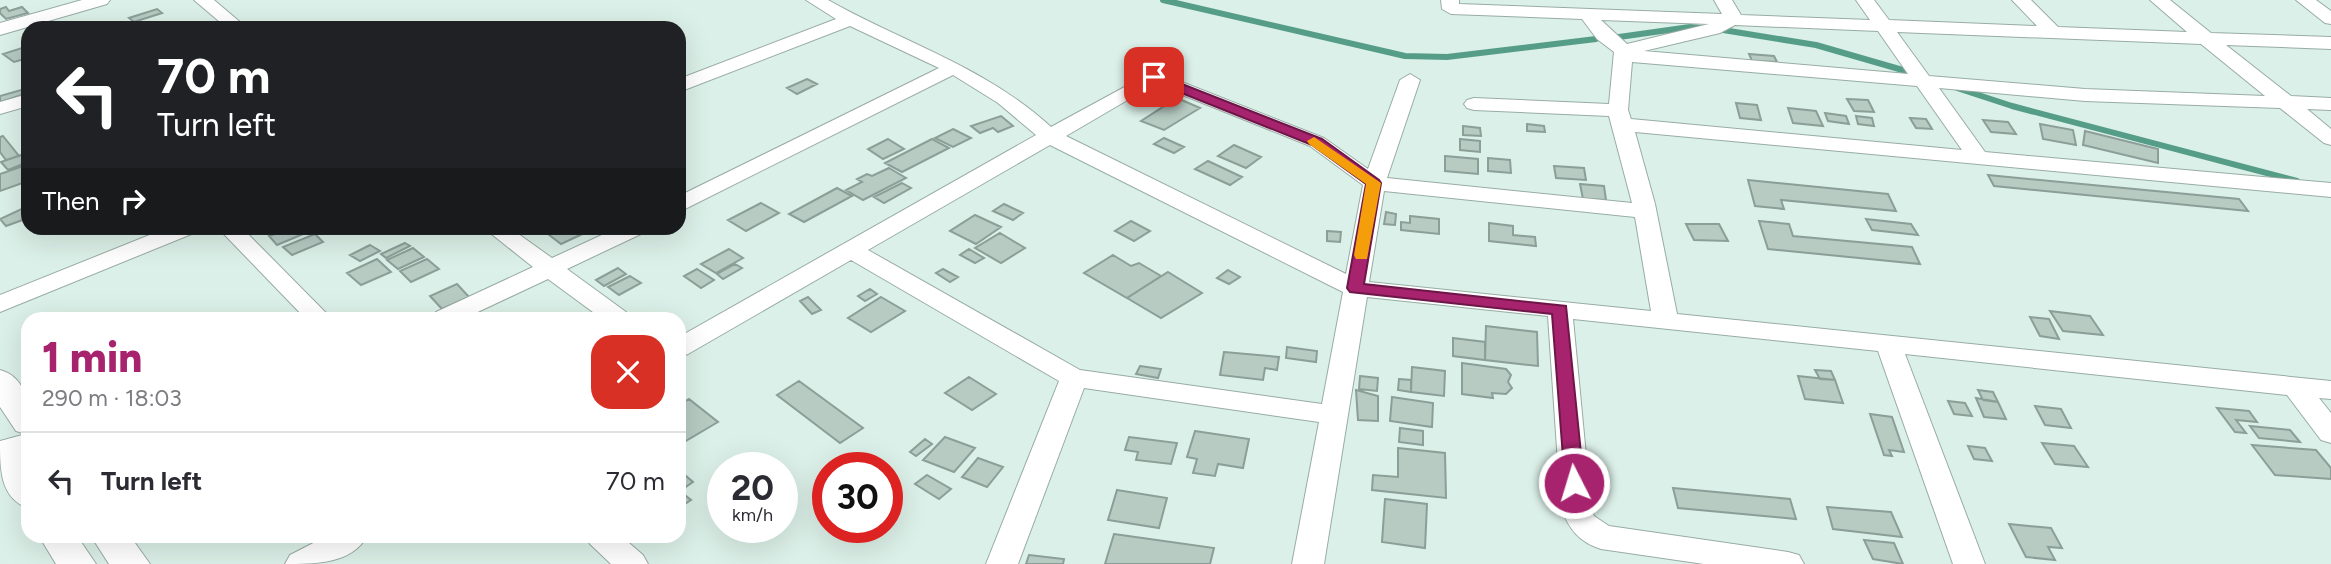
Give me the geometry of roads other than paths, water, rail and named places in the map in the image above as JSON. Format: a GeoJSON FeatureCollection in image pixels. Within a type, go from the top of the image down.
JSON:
{"type":"FeatureCollection","features":[{"type":"Feature","properties":{"kind":"main road"},"geometry":{"type":"LineString","coordinates":[[0,381],[21,413]]}},
{"type":"Feature","properties":{"kind":"main road"},"geometry":{"type":"LineString","coordinates":[[10,452],[21,478]]}},
{"type":"Feature","properties":{"kind":"main road"},"geometry":{"type":"LineString","coordinates":[[62,543],[77,564]]}},
{"type":"Feature","properties":{"kind":"main road"},"geometry":{"type":"LineString","coordinates":[[115,543],[131,564]]}},
{"type":"Feature","properties":{"kind":"street"},"geometry":{"type":"LineString","coordinates":[[28,21],[101,0]]}},
{"type":"Feature","properties":{"kind":"street"},"geometry":{"type":"LineString","coordinates":[[203,0],[229,21]]}},
{"type":"Feature","properties":{"kind":"street"},"geometry":{"type":"LineString","coordinates":[[815,0],[850,20],[915,47],[1008,99],[1049,136],[1355,288],[2331,390]]}},
{"type":"Feature","properties":{"kind":"street"},"geometry":{"type":"LineString","coordinates":[[1450,0],[1451,9],[2331,43]]}},
{"type":"Feature","properties":{"kind":"street"},"geometry":{"type":"LineString","coordinates":[[1723,0],[1734,19]]}},
{"type":"Feature","properties":{"kind":"street"},"geometry":{"type":"LineString","coordinates":[[1865,0],[1978,157]]}},
{"type":"Feature","properties":{"kind":"street"},"geometry":{"type":"LineString","coordinates":[[2021,0],[2053,32]]}},
{"type":"Feature","properties":{"kind":"street"},"geometry":{"type":"LineString","coordinates":[[2159,0],[2331,139]]}},
{"type":"Feature","properties":{"kind":"street"},"geometry":{"type":"LineString","coordinates":[[2305,0],[2331,19]]}},
{"type":"Feature","properties":{"kind":"street"},"geometry":{"type":"LineString","coordinates":[[1588,14],[1597,30],[1624,52],[2085,95],[2331,104]]}},
{"type":"Feature","properties":{"kind":"street"},"geometry":{"type":"LineString","coordinates":[[1624,52],[1714,29],[1734,19]]}},
{"type":"Feature","properties":{"kind":"street"},"geometry":{"type":"LineString","coordinates":[[686,83],[850,20]]}},
{"type":"Feature","properties":{"kind":"street"},"geometry":{"type":"LineString","coordinates":[[0,29],[21,23]]}},
{"type":"Feature","properties":{"kind":"street"},"geometry":{"type":"LineString","coordinates":[[1624,52],[1621,118],[1645,211],[1666,321]]}},
{"type":"Feature","properties":{"kind":"street"},"geometry":{"type":"LineString","coordinates":[[686,202],[953,68]]}},
{"type":"Feature","properties":{"kind":"street"},"geometry":{"type":"LineString","coordinates":[[686,344],[1154,77],[1317,142],[1374,183],[1645,211]]}},
{"type":"Feature","properties":{"kind":"street"},"geometry":{"type":"LineString","coordinates":[[1308,564],[1374,183],[1410,80]]}},
{"type":"Feature","properties":{"kind":"street"},"geometry":{"type":"LineString","coordinates":[[0,108],[21,102]]}},
{"type":"Feature","properties":{"kind":"street"},"geometry":{"type":"LineString","coordinates":[[1474,104],[1978,157],[2331,190]]}},
{"type":"Feature","properties":{"kind":"street"},"geometry":{"type":"LineString","coordinates":[[0,304],[169,235]]}},
{"type":"Feature","properties":{"kind":"street"},"geometry":{"type":"LineString","coordinates":[[236,235],[312,312]]}},
{"type":"Feature","properties":{"kind":"street"},"geometry":{"type":"LineString","coordinates":[[505,235],[609,312]]}},
{"type":"Feature","properties":{"kind":"street"},"geometry":{"type":"LineString","coordinates":[[458,312],[621,235]]}},
{"type":"Feature","properties":{"kind":"street"},"geometry":{"type":"LineString","coordinates":[[851,250],[1074,378],[1334,415]]}},
{"type":"Feature","properties":{"kind":"street"},"geometry":{"type":"LineString","coordinates":[[1560,310],[1576,508],[1582,523],[1601,537],[1788,564]]}},
{"type":"Feature","properties":{"kind":"street"},"geometry":{"type":"LineString","coordinates":[[1888,344],[1969,564]]}},
{"type":"Feature","properties":{"kind":"street"},"geometry":{"type":"LineString","coordinates":[[1002,564],[1074,378]]}},
{"type":"Feature","properties":{"kind":"street"},"geometry":{"type":"LineString","coordinates":[[2297,387],[2331,433]]}},
{"type":"Feature","properties":{"kind":"street"},"geometry":{"type":"LineString","coordinates":[[301,564],[339,543]]}},
{"type":"Feature","properties":{"kind":"street"},"geometry":{"type":"LineString","coordinates":[[609,543],[632,564]]}},
{"type":"Feature","properties":{"kind":"waterway"},"geometry":{"type":"LineString","coordinates":[[1163,0],[1405,56],[1447,57],[1596,39]]}},
{"type":"Feature","properties":{"kind":"waterway"},"geometry":{"type":"LineString","coordinates":[[1619,37],[1690,27],[1701,28]]}},
{"type":"Feature","properties":{"kind":"waterway"},"geometry":{"type":"LineString","coordinates":[[1717,29],[1816,45],[1913,73]]}},
{"type":"Feature","properties":{"kind":"waterway"},"geometry":{"type":"LineString","coordinates":[[1957,88],[2012,106],[2297,181]]}}]}
